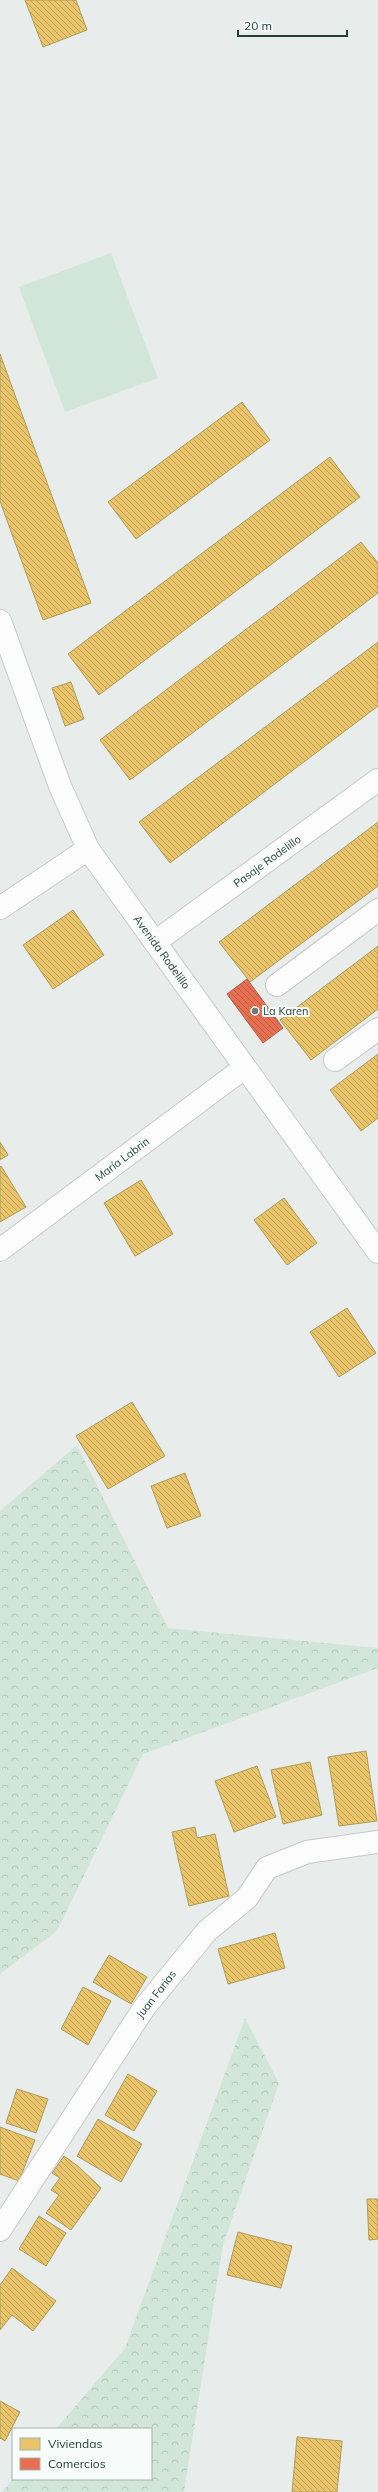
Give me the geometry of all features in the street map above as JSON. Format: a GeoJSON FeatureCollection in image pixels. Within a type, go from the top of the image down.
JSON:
{"type":"FeatureCollection","features":[{"type":"Feature","properties":{"kind":"street","name":"Avenida Rodelillo"},"geometry":{"type":"LineString","coordinates":[[0,621],[60,786],[88,849],[244,1068],[378,1252]]}},
{"type":"Feature","properties":{"kind":"street","name":"Pasaje Rodelillo"},"geometry":{"type":"LineString","coordinates":[[155,942],[378,780]]}},
{"type":"Feature","properties":{"kind":"street"},"geometry":{"type":"LineString","coordinates":[[0,908],[88,849]]}},
{"type":"Feature","properties":{"kind":"street"},"geometry":{"type":"LineString","coordinates":[[277,985],[378,910]]}},
{"type":"Feature","properties":{"kind":"street"},"geometry":{"type":"LineString","coordinates":[[335,1060],[378,1029]]}},
{"type":"Feature","properties":{"kind":"street","name":"María Labrin"},"geometry":{"type":"LineString","coordinates":[[0,1250],[244,1068]]}},
{"type":"Feature","properties":{"kind":"street","name":"Juan Farias"},"geometry":{"type":"LineString","coordinates":[[0,2230],[144,2008],[207,1931],[247,1898],[267,1868],[308,1852],[378,1842]]}},
{"type":"Feature","properties":{"kind":"green space"},"geometry":{"type":"Polygon","coordinates":[[[111,253],[158,378],[65,412],[19,287],[111,253]]]}},
{"type":"Feature","properties":{"kind":"green space"},"geometry":{"type":"Polygon","coordinates":[[[77,1445],[168,1628],[378,1648],[378,1668],[143,1754],[57,1931],[0,1974],[0,1511],[77,1445]]]}},
{"type":"Feature","properties":{"kind":"green space"},"geometry":{"type":"Polygon","coordinates":[[[245,2018],[279,2083],[223,2245],[184,2492],[2,2492],[12,2480],[152,2480],[152,2428],[57,2428],[125,2348],[245,2018]]]}},
{"type":"Feature","properties":{"kind":"building: Viviendas"},"geometry":{"type":"Polygon","coordinates":[[[25,0],[76,0],[87,30],[43,47],[25,0]]]}},
{"type":"Feature","properties":{"kind":"building: Viviendas"},"geometry":{"type":"Polygon","coordinates":[[[0,354],[91,603],[43,620],[0,501],[0,354]]]}},
{"type":"Feature","properties":{"kind":"building: Viviendas"},"geometry":{"type":"Polygon","coordinates":[[[242,402],[270,440],[136,539],[108,502],[242,402]]]}},
{"type":"Feature","properties":{"kind":"building: Viviendas"},"geometry":{"type":"Polygon","coordinates":[[[330,457],[360,497],[99,695],[68,654],[330,457]]]}},
{"type":"Feature","properties":{"kind":"building: Viviendas"},"geometry":{"type":"Polygon","coordinates":[[[361,542],[378,563],[378,593],[130,780],[100,740],[361,542]]]}},
{"type":"Feature","properties":{"kind":"building: Viviendas"},"geometry":{"type":"Polygon","coordinates":[[[378,642],[378,706],[170,863],[139,822],[378,642]]]}},
{"type":"Feature","properties":{"kind":"building: Viviendas"},"geometry":{"type":"Polygon","coordinates":[[[71,682],[84,719],[65,726],[52,688],[71,682]]]}},
{"type":"Feature","properties":{"kind":"building: Viviendas"},"geometry":{"type":"Polygon","coordinates":[[[378,822],[378,886],[250,982],[219,942],[378,822]]]}},
{"type":"Feature","properties":{"kind":"building: Viviendas"},"geometry":{"type":"Polygon","coordinates":[[[73,910],[104,955],[53,989],[23,945],[73,910]]]}},
{"type":"Feature","properties":{"kind":"building: Viviendas"},"geometry":{"type":"Polygon","coordinates":[[[378,946],[378,1009],[311,1060],[280,1020],[378,946]]]}},
{"type":"Feature","properties":{"kind":"building: Viviendas"},"geometry":{"type":"Polygon","coordinates":[[[378,1054],[378,1118],[361,1131],[330,1090],[378,1054]]]}},
{"type":"Feature","properties":{"kind":"building: Viviendas"},"geometry":{"type":"Polygon","coordinates":[[[0,1142],[8,1155],[0,1160],[0,1142]]]}},
{"type":"Feature","properties":{"kind":"building: Viviendas"},"geometry":{"type":"Polygon","coordinates":[[[1,1166],[26,1207],[0,1222],[0,1167],[1,1166]]]}},
{"type":"Feature","properties":{"kind":"building: Viviendas"},"geometry":{"type":"Polygon","coordinates":[[[141,1180],[173,1234],[135,1256],[104,1203],[141,1180]]]}},
{"type":"Feature","properties":{"kind":"building: Viviendas"},"geometry":{"type":"Polygon","coordinates":[[[284,1198],[317,1243],[287,1265],[254,1220],[284,1198]]]}},
{"type":"Feature","properties":{"kind":"building: Viviendas"},"geometry":{"type":"Polygon","coordinates":[[[347,1308],[376,1353],[339,1377],[310,1332],[347,1308]]]}},
{"type":"Feature","properties":{"kind":"building: Viviendas"},"geometry":{"type":"Polygon","coordinates":[[[132,1402],[165,1456],[108,1489],[76,1436],[132,1402]]]}},
{"type":"Feature","properties":{"kind":"building: Viviendas"},"geometry":{"type":"Polygon","coordinates":[[[185,1473],[201,1516],[167,1528],[151,1486],[185,1473]]]}},
{"type":"Feature","properties":{"kind":"building: Viviendas"},"geometry":{"type":"Polygon","coordinates":[[[366,1751],[377,1821],[339,1826],[328,1757],[366,1751]]]}},
{"type":"Feature","properties":{"kind":"building: Viviendas"},"geometry":{"type":"Polygon","coordinates":[[[310,1762],[322,1815],[283,1824],[271,1770],[310,1762]]]}},
{"type":"Feature","properties":{"kind":"building: Viviendas"},"geometry":{"type":"Polygon","coordinates":[[[257,1766],[276,1817],[234,1832],[215,1781],[257,1766]]]}},
{"type":"Feature","properties":{"kind":"building: Viviendas"},"geometry":{"type":"Polygon","coordinates":[[[195,1827],[197,1838],[215,1834],[229,1896],[189,1906],[172,1832],[195,1827]]]}},
{"type":"Feature","properties":{"kind":"building: Viviendas"},"geometry":{"type":"Polygon","coordinates":[[[275,1933],[285,1968],[228,1984],[218,1949],[275,1933]]]}},
{"type":"Feature","properties":{"kind":"building: Viviendas"},"geometry":{"type":"Polygon","coordinates":[[[109,1955],[147,1977],[131,2004],[93,1982],[109,1955]]]}},
{"type":"Feature","properties":{"kind":"building: Viviendas"},"geometry":{"type":"Polygon","coordinates":[[[83,1987],[111,2001],[88,2045],[61,2029],[83,1987]]]}},
{"type":"Feature","properties":{"kind":"building: Viviendas"},"geometry":{"type":"Polygon","coordinates":[[[128,2074],[157,2091],[134,2131],[105,2115],[128,2074]]]}},
{"type":"Feature","properties":{"kind":"building: Viviendas"},"geometry":{"type":"Polygon","coordinates":[[[17,2089],[48,2099],[36,2133],[6,2123],[17,2089]]]}},
{"type":"Feature","properties":{"kind":"building: Viviendas"},"geometry":{"type":"Polygon","coordinates":[[[98,2119],[142,2144],[121,2182],[77,2156],[98,2119]]]}},
{"type":"Feature","properties":{"kind":"building: Viviendas"},"geometry":{"type":"Polygon","coordinates":[[[0,2127],[35,2140],[19,2181],[0,2174],[0,2127]]]}},
{"type":"Feature","properties":{"kind":"building: Viviendas"},"geometry":{"type":"Polygon","coordinates":[[[64,2156],[79,2167],[101,2188],[71,2230],[46,2213],[59,2195],[51,2190],[60,2178],[52,2173],[64,2156]]]}},
{"type":"Feature","properties":{"kind":"building: Viviendas"},"geometry":{"type":"Polygon","coordinates":[[[367,2199],[378,2199],[378,2239],[369,2240],[367,2199]]]}},
{"type":"Feature","properties":{"kind":"building: Viviendas"},"geometry":{"type":"Polygon","coordinates":[[[39,2216],[66,2233],[46,2266],[19,2249],[39,2216]]]}},
{"type":"Feature","properties":{"kind":"building: Viviendas"},"geometry":{"type":"Polygon","coordinates":[[[238,2232],[292,2246],[281,2288],[227,2275],[238,2232]]]}},
{"type":"Feature","properties":{"kind":"building: Viviendas"},"geometry":{"type":"Polygon","coordinates":[[[12,2268],[56,2301],[33,2331],[12,2315],[0,2330],[0,2285],[12,2268]]]}},
{"type":"Feature","properties":{"kind":"building: Viviendas"},"geometry":{"type":"Polygon","coordinates":[[[0,2401],[20,2412],[5,2441],[0,2438],[0,2401]]]}},
{"type":"Feature","properties":{"kind":"building: Viviendas"},"geometry":{"type":"Polygon","coordinates":[[[297,2437],[342,2441],[337,2492],[292,2492],[297,2437]]]}},
{"type":"Feature","properties":{"kind":"building: Comercios","name":"La Karen"},"geometry":{"type":"Polygon","coordinates":[[[247,979],[283,1028],[263,1043],[227,994],[247,979]]]}},
{"type":"Feature","properties":{"kind":"place","name":"La Karen"},"geometry":{"type":"Point","coordinates":[255,1011]}}]}
